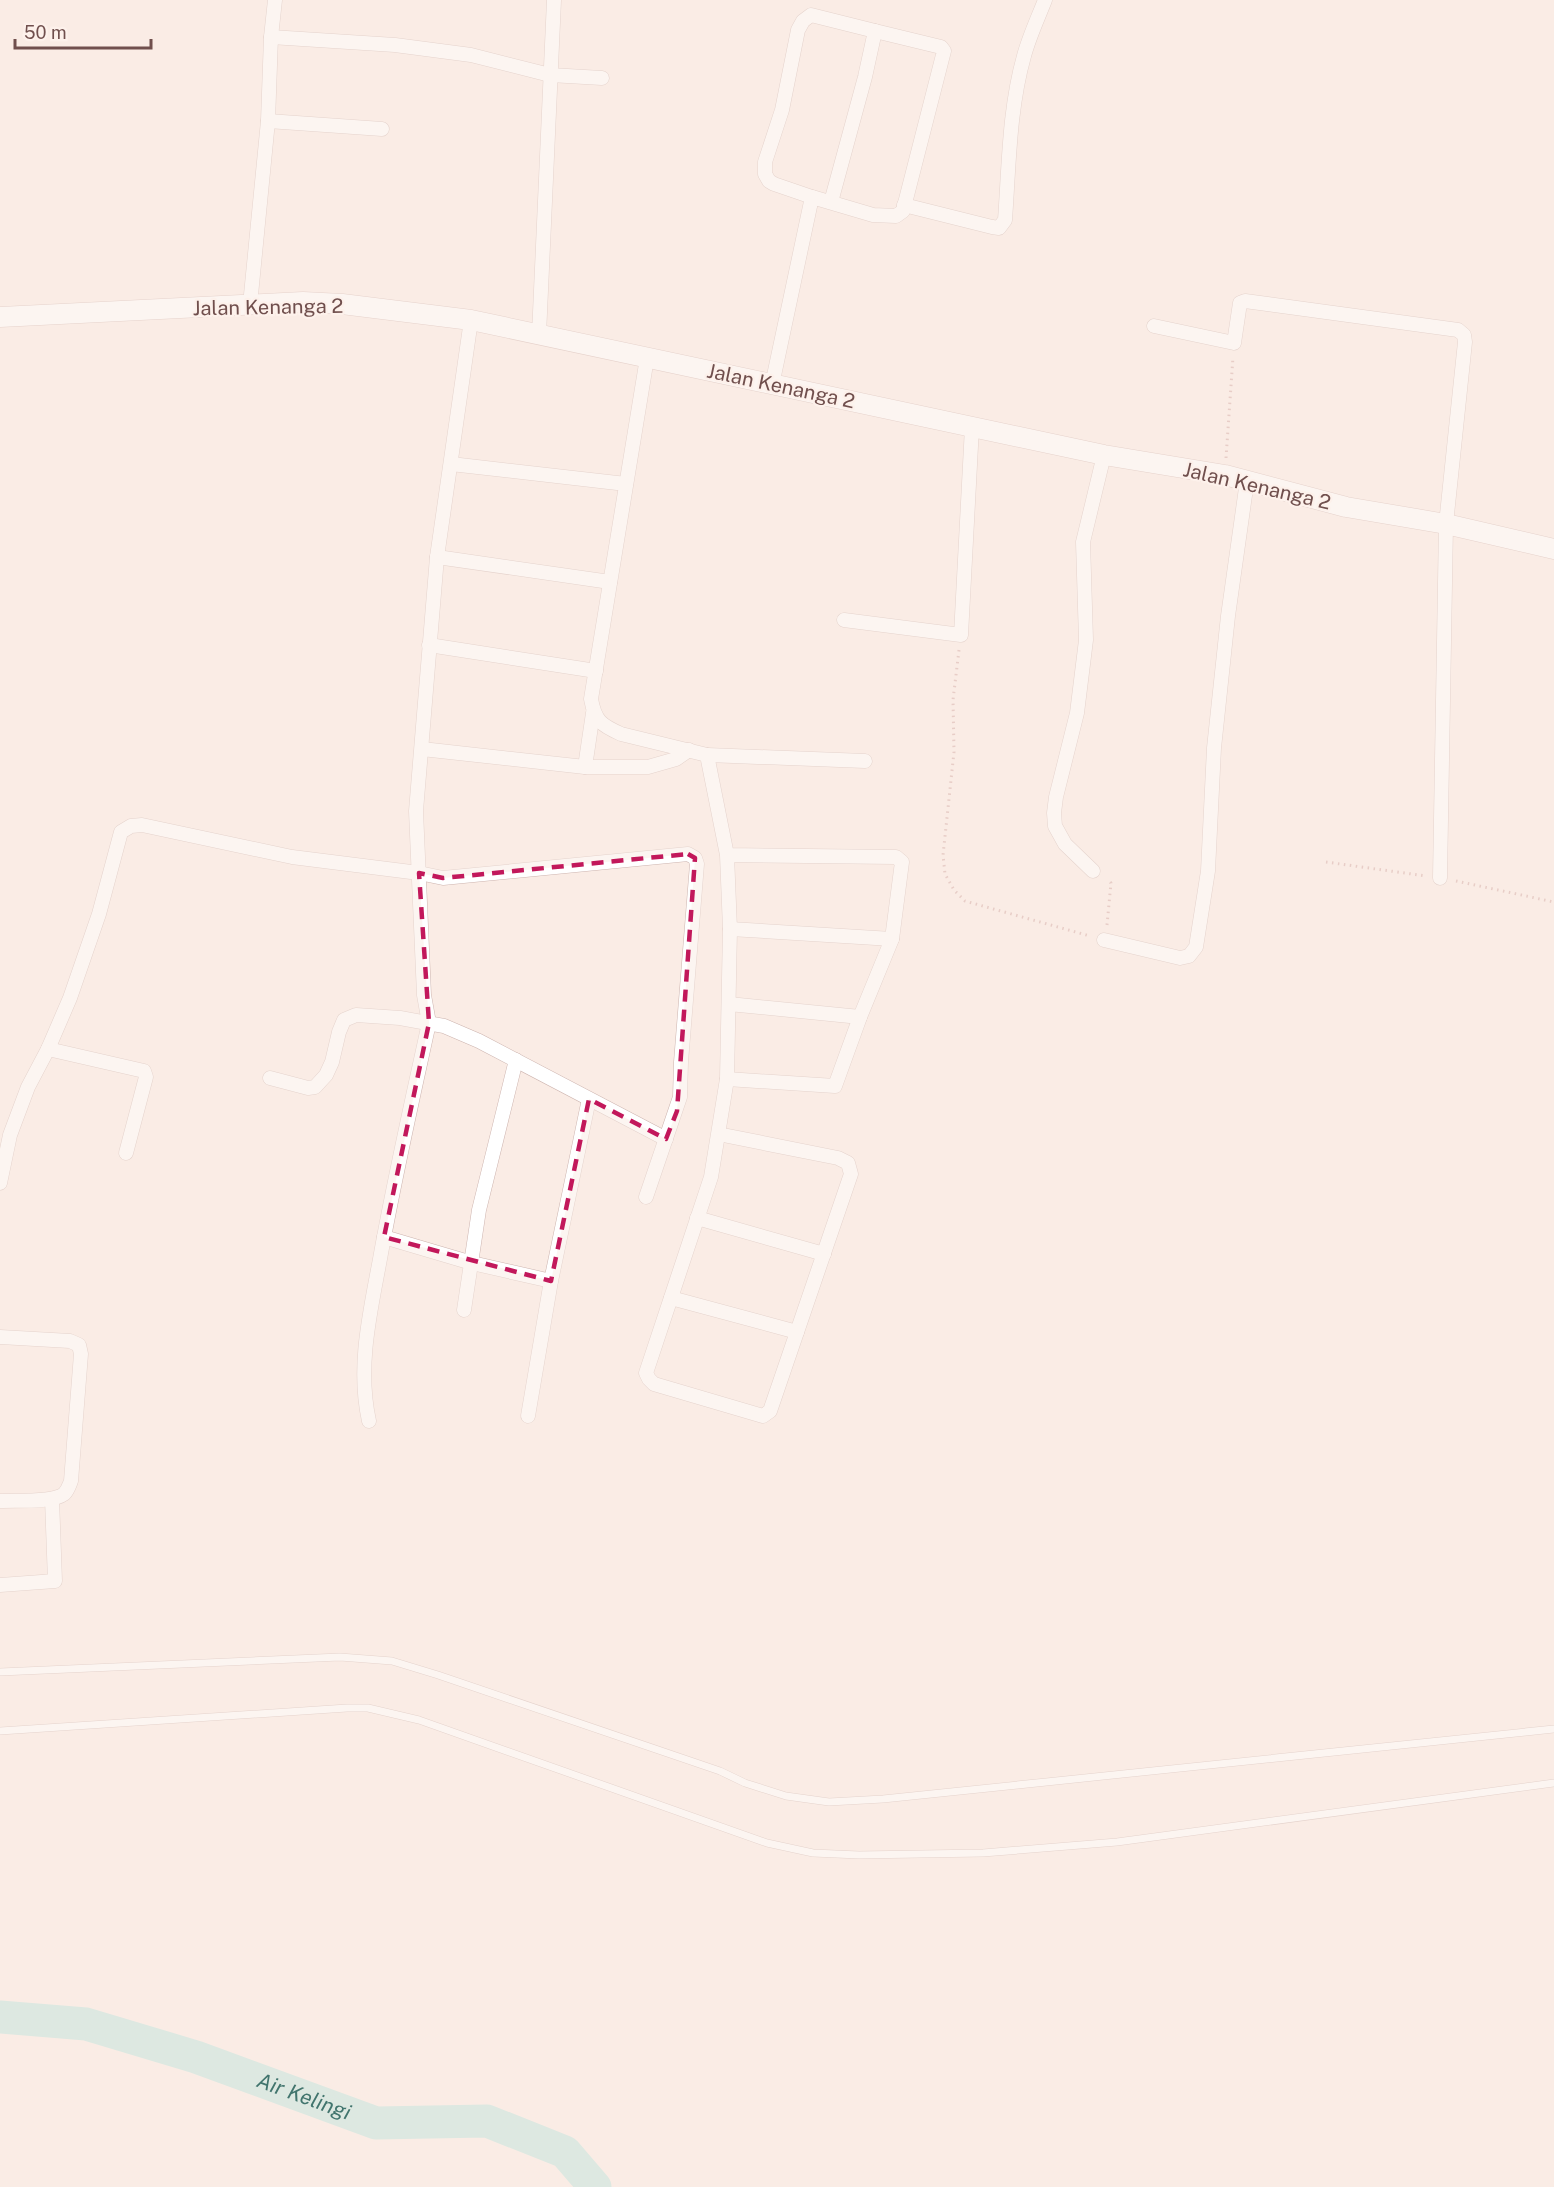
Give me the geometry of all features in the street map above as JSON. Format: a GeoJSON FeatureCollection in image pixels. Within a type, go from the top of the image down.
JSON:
{"type":"FeatureCollection","features":[{"type":"Feature","properties":{"kind":"main road","name":"Jalan Kenanga 2"},"geometry":{"type":"LineString","coordinates":[[0,317],[303,302],[342,304],[471,320],[1104,455],[1225,476],[1346,507],[1446,524],[1554,549]]}},
{"type":"Feature","properties":{"kind":"street"},"geometry":{"type":"LineString","coordinates":[[250,305],[268,121],[271,37],[275,0]]}},
{"type":"Feature","properties":{"kind":"street"},"geometry":{"type":"LineString","coordinates":[[538,335],[554,0]]}},
{"type":"Feature","properties":{"kind":"street"},"geometry":{"type":"LineString","coordinates":[[904,206],[992,227],[999,228],[1003,225],[1017,86],[1024,55],[1046,0]]}},
{"type":"Feature","properties":{"kind":"street"},"geometry":{"type":"LineString","coordinates":[[811,15],[875,31],[941,47],[944,51],[903,211],[890,217],[873,215],[812,197],[769,181],[765,174],[765,162],[782,110],[798,30],[803,21],[811,15]]}},
{"type":"Feature","properties":{"kind":"street"},"geometry":{"type":"LineString","coordinates":[[831,202],[875,31]]}},
{"type":"Feature","properties":{"kind":"street"},"geometry":{"type":"LineString","coordinates":[[271,37],[394,45],[460,53],[550,75],[602,78]]}},
{"type":"Feature","properties":{"kind":"street"},"geometry":{"type":"LineString","coordinates":[[268,121],[382,129]]}},
{"type":"Feature","properties":{"kind":"street"},"geometry":{"type":"LineString","coordinates":[[772,384],[812,197]]}},
{"type":"Feature","properties":{"kind":"street"},"geometry":{"type":"LineString","coordinates":[[1154,326],[1234,343],[1240,303],[1245,301],[1458,330],[1464,335],[1446,524],[1440,878]]}},
{"type":"Feature","properties":{"kind":"street"},"geometry":{"type":"LineString","coordinates":[[369,1421],[364,1396],[365,1349],[391,1196],[429,1023],[424,995],[416,811],[437,557],[471,320]]}},
{"type":"Feature","properties":{"kind":"street"},"geometry":{"type":"LineString","coordinates":[[585,767],[593,713],[591,699],[647,358]]}},
{"type":"Feature","properties":{"kind":"street"},"geometry":{"type":"LineString","coordinates":[[844,620],[961,634],[972,427]]}},
{"type":"Feature","properties":{"kind":"street"},"geometry":{"type":"LineString","coordinates":[[1093,871],[1065,844],[1055,826],[1054,813],[1077,713],[1086,640],[1083,542],[1104,455]]}},
{"type":"Feature","properties":{"kind":"street"},"geometry":{"type":"LineString","coordinates":[[451,464],[626,484]]}},
{"type":"Feature","properties":{"kind":"street"},"geometry":{"type":"LineString","coordinates":[[1104,940],[1180,958],[1189,956],[1196,947],[1208,871],[1214,748],[1228,616],[1247,481]]}},
{"type":"Feature","properties":{"kind":"street"},"geometry":{"type":"LineString","coordinates":[[437,557],[610,582]]}},
{"type":"Feature","properties":{"kind":"street"},"geometry":{"type":"LineString","coordinates":[[429,645],[596,671]]}},
{"type":"Feature","properties":{"kind":"street"},"geometry":{"type":"LineString","coordinates":[[593,713],[599,722],[621,734],[707,755],[865,761]]}},
{"type":"Feature","properties":{"kind":"street"},"geometry":{"type":"LineString","coordinates":[[422,749],[585,767],[648,767],[675,759],[689,750]]}},
{"type":"Feature","properties":{"kind":"street"},"geometry":{"type":"LineString","coordinates":[[707,755],[727,855],[730,929],[726,1079],[711,1177],[646,1373],[654,1384],[763,1416],[770,1411],[851,1174],[848,1163],[838,1158],[718,1134]]}},
{"type":"Feature","properties":{"kind":"street"},"geometry":{"type":"LineString","coordinates":[[0,1183],[10,1135],[24,1096],[70,998],[99,914],[116,844],[122,831],[131,826],[142,825],[292,857],[443,878],[688,854],[695,858],[697,864],[680,1097],[646,1197]]}},
{"type":"Feature","properties":{"kind":"street"},"geometry":{"type":"LineString","coordinates":[[726,1079],[835,1086],[892,939],[902,862],[896,857],[727,855]]}},
{"type":"Feature","properties":{"kind":"street"},"geometry":{"type":"LineString","coordinates":[[730,929],[892,939]]}},
{"type":"Feature","properties":{"kind":"street"},"geometry":{"type":"LineString","coordinates":[[729,1004],[860,1017]]}},
{"type":"Feature","properties":{"kind":"street"},"geometry":{"type":"LineString","coordinates":[[270,1078],[308,1088],[315,1087],[321,1083],[332,1062],[344,1020],[350,1017],[400,1018],[444,1026],[516,1060],[666,1139]]}},
{"type":"Feature","properties":{"kind":"street"},"geometry":{"type":"LineString","coordinates":[[48,1049],[144,1071],[146,1077],[126,1153]]}},
{"type":"Feature","properties":{"kind":"street"},"geometry":{"type":"LineString","coordinates":[[464,1310],[479,1209],[516,1060]]}},
{"type":"Feature","properties":{"kind":"street"},"geometry":{"type":"LineString","coordinates":[[528,1416],[550,1281],[589,1099]]}},
{"type":"Feature","properties":{"kind":"street"},"geometry":{"type":"LineString","coordinates":[[697,1218],[824,1254]]}},
{"type":"Feature","properties":{"kind":"street"},"geometry":{"type":"LineString","coordinates":[[384,1237],[472,1263],[550,1281]]}},
{"type":"Feature","properties":{"kind":"street"},"geometry":{"type":"LineString","coordinates":[[670,1298],[797,1332]]}},
{"type":"Feature","properties":{"kind":"street"},"geometry":{"type":"LineString","coordinates":[[0,1337],[70,1341],[79,1345],[80,1349],[71,1481],[67,1490],[62,1496],[52,1499],[0,1501]]}},
{"type":"Feature","properties":{"kind":"street"},"geometry":{"type":"LineString","coordinates":[[0,1585],[55,1581],[52,1499]]}},
{"type":"Feature","properties":{"kind":"lane"},"geometry":{"type":"LineString","coordinates":[[0,1672],[340,1657],[392,1661],[720,1771],[767,1791],[829,1802],[882,1799],[1554,1729]]}},
{"type":"Feature","properties":{"kind":"lane"},"geometry":{"type":"LineString","coordinates":[[0,1731],[278,1711],[368,1708],[418,1720],[767,1844],[813,1853],[836,1854],[983,1853],[1117,1842],[1554,1783]]}},
{"type":"Feature","properties":{"kind":"path"},"geometry":{"type":"LineString","coordinates":[[1225,476],[1234,343]]}},
{"type":"Feature","properties":{"kind":"path"},"geometry":{"type":"LineString","coordinates":[[961,634],[953,700],[954,752],[944,839],[945,874],[954,890],[965,901],[1104,940],[1111,883],[1106,877],[1093,871]]}},
{"type":"Feature","properties":{"kind":"path"},"geometry":{"type":"LineString","coordinates":[[1326,862],[1440,878],[1554,902]]}},
{"type":"Feature","properties":{"kind":"highlighted area"},"geometry":{"type":"Polygon","coordinates":[[[688,854],[695,858],[677,1111],[666,1139],[589,1099],[551,1281],[384,1237],[429,1023],[419,873],[443,878],[688,854]]]}},
{"type":"Feature","properties":{"kind":"waterway","name":"Air Kelingi"},"geometry":{"type":"LineString","coordinates":[[0,2017],[86,2024],[196,2057],[376,2123],[487,2121],[565,2152],[595,2187]]}}]}
